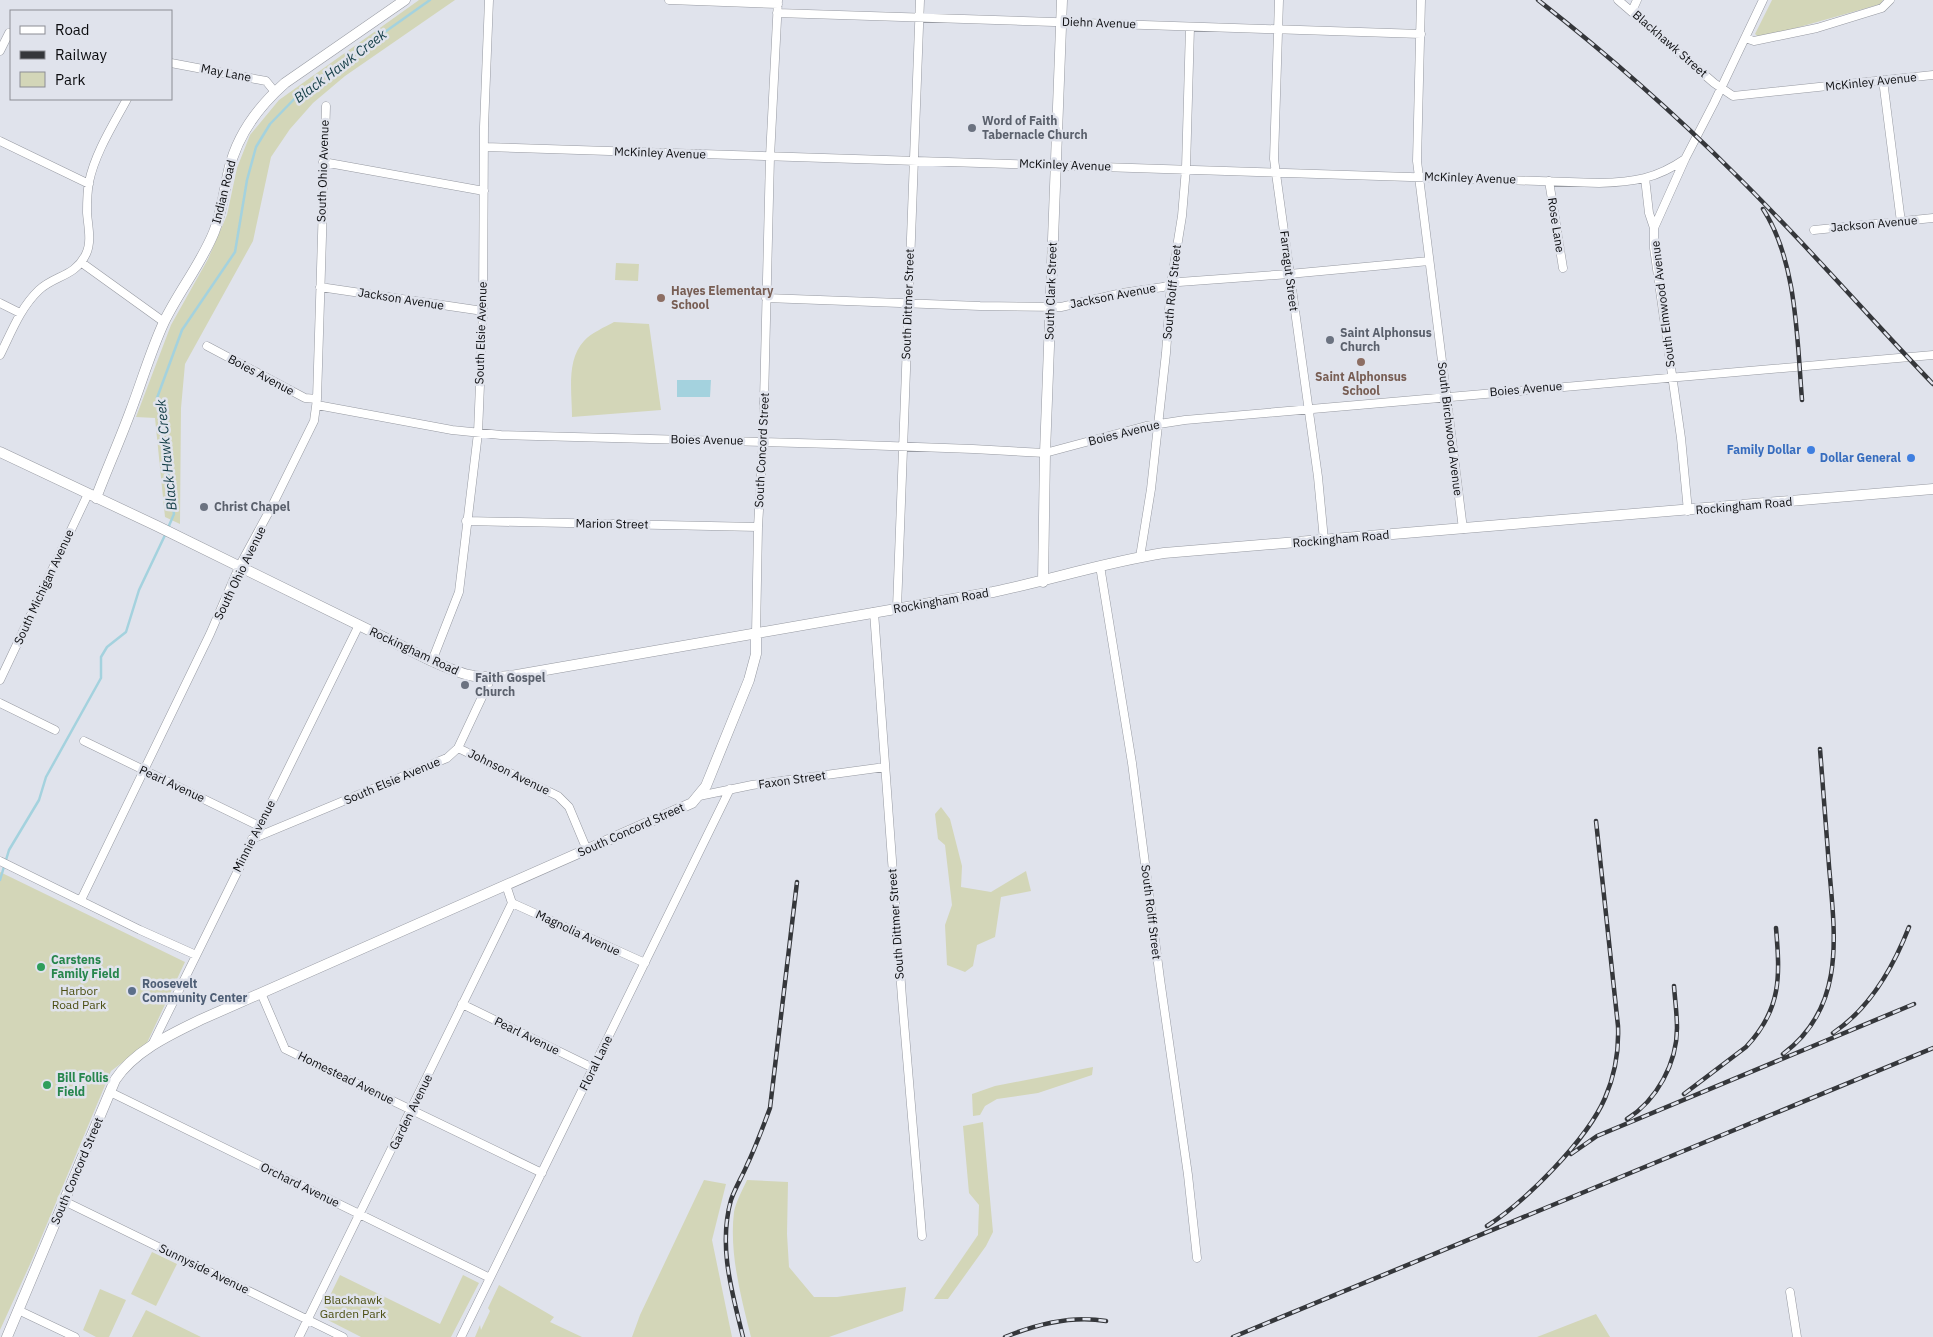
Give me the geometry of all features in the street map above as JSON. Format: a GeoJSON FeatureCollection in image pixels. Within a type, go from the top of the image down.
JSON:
{"type":"FeatureCollection","features":[{"type":"Feature","properties":{"kind":"street","name":"Indian Road"},"geometry":{"type":"LineString","coordinates":[[92,496],[121,436],[164,322],[188,277],[206,250],[214,232],[221,210],[229,167],[239,141],[259,109],[289,80],[405,0]]}},
{"type":"Feature","properties":{"kind":"street","name":"South Elsie Avenue"},"geometry":{"type":"LineString","coordinates":[[432,661],[459,592],[478,433],[483,312],[484,146],[489,0]]}},
{"type":"Feature","properties":{"kind":"street"},"geometry":{"type":"LineString","coordinates":[[669,0],[778,2]]}},
{"type":"Feature","properties":{"kind":"street","name":"South Dittmer Street"},"geometry":{"type":"LineString","coordinates":[[897,608],[904,447],[907,303],[915,161],[920,0]]}},
{"type":"Feature","properties":{"kind":"street","name":"South Clark Street"},"geometry":{"type":"LineString","coordinates":[[1043,582],[1045,454],[1062,0]]}},
{"type":"Feature","properties":{"kind":"street","name":"Farragut Street"},"geometry":{"type":"LineString","coordinates":[[1279,0],[1274,159],[1318,477],[1324,540]]}},
{"type":"Feature","properties":{"kind":"street","name":"South Birchwood Avenue"},"geometry":{"type":"LineString","coordinates":[[1421,0],[1417,161],[1463,529]]}},
{"type":"Feature","properties":{"kind":"street","name":"Blackhawk Street"},"geometry":{"type":"LineString","coordinates":[[1618,0],[1721,89]]}},
{"type":"Feature","properties":{"kind":"street"},"geometry":{"type":"LineString","coordinates":[[1632,11],[1637,0]]}},
{"type":"Feature","properties":{"kind":"street","name":"South Elmwood Avenue"},"geometry":{"type":"LineString","coordinates":[[1688,511],[1682,438],[1654,248],[1654,228],[1685,159],[1763,0]]}},
{"type":"Feature","properties":{"kind":"street"},"geometry":{"type":"LineString","coordinates":[[1744,38],[1754,41],[1817,28],[1882,8],[1890,0]]}},
{"type":"Feature","properties":{"kind":"street","name":"South Concord Street"},"geometry":{"type":"LineString","coordinates":[[7,1337],[110,1092],[125,1068],[151,1048],[187,1026],[685,807],[699,796],[706,786],[749,680],[756,654],[758,527],[764,442],[770,157],[778,2]]}},
{"type":"Feature","properties":{"kind":"street","name":"Diehn Avenue"},"geometry":{"type":"LineString","coordinates":[[777,13],[1421,34]]}},
{"type":"Feature","properties":{"kind":"street","name":"South Rolff Street"},"geometry":{"type":"LineString","coordinates":[[1140,557],[1151,489],[1166,352],[1171,284],[1182,216],[1186,168],[1190,27]]}},
{"type":"Feature","properties":{"kind":"street"},"geometry":{"type":"LineString","coordinates":[[0,31],[10,33],[0,51]]}},
{"type":"Feature","properties":{"kind":"street","name":"May Lane"},"geometry":{"type":"LineString","coordinates":[[172,63],[266,81],[275,92]]}},
{"type":"Feature","properties":{"kind":"street","name":"McKinley Avenue"},"geometry":{"type":"LineString","coordinates":[[1721,89],[1733,96],[1933,75]]}},
{"type":"Feature","properties":{"kind":"street"},"geometry":{"type":"LineString","coordinates":[[1884,80],[1901,222]]}},
{"type":"Feature","properties":{"kind":"street"},"geometry":{"type":"LineString","coordinates":[[0,356],[20,313],[37,292],[45,285],[73,271],[82,263],[88,251],[90,237],[87,198],[89,184],[96,160],[126,100]]}},
{"type":"Feature","properties":{"kind":"street","name":"South Ohio Avenue"},"geometry":{"type":"LineString","coordinates":[[80,900],[210,634],[239,567],[314,421],[317,402],[326,106]]}},
{"type":"Feature","properties":{"kind":"street"},"geometry":{"type":"LineString","coordinates":[[0,141],[89,184]]}},
{"type":"Feature","properties":{"kind":"street","name":"McKinley Avenue"},"geometry":{"type":"LineString","coordinates":[[484,146],[770,157],[1629,182],[1668,170],[1685,159]]}},
{"type":"Feature","properties":{"kind":"street"},"geometry":{"type":"LineString","coordinates":[[323,162],[484,191]]}},
{"type":"Feature","properties":{"kind":"street"},"geometry":{"type":"LineString","coordinates":[[1645,178],[1648,213],[1654,228]]}},
{"type":"Feature","properties":{"kind":"street","name":"Rose Lane"},"geometry":{"type":"LineString","coordinates":[[1549,181],[1562,268]]}},
{"type":"Feature","properties":{"kind":"street","name":"Jackson Avenue"},"geometry":{"type":"LineString","coordinates":[[1814,230],[1933,218]]}},
{"type":"Feature","properties":{"kind":"street","name":"Jackson Avenue"},"geometry":{"type":"LineString","coordinates":[[766,298],[1061,306],[1179,282],[1429,261]]}},
{"type":"Feature","properties":{"kind":"street"},"geometry":{"type":"LineString","coordinates":[[82,263],[164,322]]}},
{"type":"Feature","properties":{"kind":"street","name":"Jackson Avenue"},"geometry":{"type":"LineString","coordinates":[[320,287],[483,312]]}},
{"type":"Feature","properties":{"kind":"street"},"geometry":{"type":"LineString","coordinates":[[0,303],[20,313]]}},
{"type":"Feature","properties":{"kind":"street","name":"Boies Avenue"},"geometry":{"type":"LineString","coordinates":[[207,346],[305,398],[452,430],[501,435],[974,449],[1045,454],[1158,424],[1446,396],[1933,355]]}},
{"type":"Feature","properties":{"kind":"street","name":"Rockingham Road"},"geometry":{"type":"LineString","coordinates":[[0,452],[157,526],[432,661],[467,676],[491,678],[756,634],[1043,582],[1100,566],[1164,553],[1688,511],[1933,489]]}},
{"type":"Feature","properties":{"kind":"street","name":"South Michigan Avenue"},"geometry":{"type":"LineString","coordinates":[[0,680],[92,496]]}},
{"type":"Feature","properties":{"kind":"street","name":"Marion Street"},"geometry":{"type":"LineString","coordinates":[[466,521],[758,527]]}},
{"type":"Feature","properties":{"kind":"street","name":"South Rolff Street"},"geometry":{"type":"LineString","coordinates":[[1100,566],[1132,763],[1188,1175],[1197,1258]]}},
{"type":"Feature","properties":{"kind":"street","name":"South Dittmer Street"},"geometry":{"type":"LineString","coordinates":[[874,612],[922,1236]]}},
{"type":"Feature","properties":{"kind":"street","name":"Minnie Avenue"},"geometry":{"type":"LineString","coordinates":[[151,1048],[359,625]]}},
{"type":"Feature","properties":{"kind":"street"},"geometry":{"type":"LineString","coordinates":[[458,748],[491,678]]}},
{"type":"Feature","properties":{"kind":"street"},"geometry":{"type":"LineString","coordinates":[[0,703],[55,730]]}},
{"type":"Feature","properties":{"kind":"street","name":"Pearl Avenue"},"geometry":{"type":"LineString","coordinates":[[84,741],[259,826]]}},
{"type":"Feature","properties":{"kind":"street","name":"South Elsie Avenue"},"geometry":{"type":"LineString","coordinates":[[252,840],[447,758],[458,748]]}},
{"type":"Feature","properties":{"kind":"street","name":"Johnson Avenue"},"geometry":{"type":"LineString","coordinates":[[458,748],[558,796],[569,807],[587,850]]}},
{"type":"Feature","properties":{"kind":"street","name":"Faxon Street"},"geometry":{"type":"LineString","coordinates":[[699,796],[730,789],[885,767]]}},
{"type":"Feature","properties":{"kind":"street","name":"Floral Lane"},"geometry":{"type":"LineString","coordinates":[[461,1337],[730,789]]}},
{"type":"Feature","properties":{"kind":"street"},"geometry":{"type":"LineString","coordinates":[[0,861],[140,930],[196,955]]}},
{"type":"Feature","properties":{"kind":"street"},"geometry":{"type":"LineString","coordinates":[[506,885],[512,903]]}},
{"type":"Feature","properties":{"kind":"street","name":"Magnolia Avenue"},"geometry":{"type":"LineString","coordinates":[[512,903],[645,963]]}},
{"type":"Feature","properties":{"kind":"street","name":"Garden Avenue"},"geometry":{"type":"LineString","coordinates":[[299,1337],[512,903]]}},
{"type":"Feature","properties":{"kind":"street","name":"Homestead Avenue"},"geometry":{"type":"LineString","coordinates":[[261,994],[285,1049],[542,1173]]}},
{"type":"Feature","properties":{"kind":"street","name":"Pearl Avenue"},"geometry":{"type":"LineString","coordinates":[[462,1004],[593,1068]]}},
{"type":"Feature","properties":{"kind":"street","name":"Orchard Avenue"},"geometry":{"type":"LineString","coordinates":[[110,1092],[490,1278]]}},
{"type":"Feature","properties":{"kind":"street","name":"Sunnyside Avenue"},"geometry":{"type":"LineString","coordinates":[[64,1201],[343,1337]]}},
{"type":"Feature","properties":{"kind":"street"},"geometry":{"type":"LineString","coordinates":[[1790,1292],[1797,1337]]}},
{"type":"Feature","properties":{"kind":"street"},"geometry":{"type":"LineString","coordinates":[[18,1310],[75,1337]]}},
{"type":"Feature","properties":{"kind":"green space"},"geometry":{"type":"Polygon","coordinates":[[[419,0],[455,0],[345,76],[313,103],[290,129],[271,157],[253,241],[185,364],[181,408],[180,524],[165,517],[155,418],[136,417],[171,325],[208,259],[227,215],[237,168],[250,135],[279,100],[419,0]]]}},
{"type":"Feature","properties":{"kind":"green space"},"geometry":{"type":"Polygon","coordinates":[[[1772,0],[1883,0],[1881,4],[1760,38],[1755,34],[1772,0]]]}},
{"type":"Feature","properties":{"kind":"green space"},"geometry":{"type":"Polygon","coordinates":[[[616,263],[639,264],[638,281],[615,280],[616,263]]]}},
{"type":"Feature","properties":{"kind":"green space"},"geometry":{"type":"Polygon","coordinates":[[[614,322],[649,324],[661,410],[572,417],[571,377],[578,349],[590,335],[614,322]]]}},
{"type":"Feature","properties":{"kind":"green space"},"geometry":{"type":"Polygon","coordinates":[[[941,807],[950,819],[962,866],[961,887],[991,892],[1026,871],[1031,891],[1001,897],[995,937],[977,945],[973,966],[965,972],[947,965],[945,925],[952,905],[945,845],[938,839],[935,814],[941,807]]]}},
{"type":"Feature","properties":{"kind":"green space","name":"Harbor Road Park"},"geometry":{"type":"Polygon","coordinates":[[[0,872],[185,962],[146,1045],[111,1071],[31,1262],[0,1330],[0,872]]]}},
{"type":"Feature","properties":{"kind":"green space"},"geometry":{"type":"Polygon","coordinates":[[[1093,1067],[1092,1075],[1038,1093],[997,1099],[985,1106],[980,1115],[973,1116],[972,1094],[995,1086],[1093,1067]]]}},
{"type":"Feature","properties":{"kind":"green space"},"geometry":{"type":"Polygon","coordinates":[[[983,1122],[993,1232],[986,1246],[948,1299],[934,1299],[978,1235],[979,1205],[969,1193],[963,1126],[983,1122]]]}},
{"type":"Feature","properties":{"kind":"green space"},"geometry":{"type":"Polygon","coordinates":[[[704,1180],[726,1184],[712,1240],[732,1337],[632,1337],[640,1315],[704,1180]]]}},
{"type":"Feature","properties":{"kind":"green space"},"geometry":{"type":"Polygon","coordinates":[[[747,1180],[788,1182],[787,1234],[789,1267],[814,1297],[837,1297],[906,1287],[903,1311],[829,1337],[751,1337],[737,1275],[733,1243],[734,1212],[747,1180]]]}},
{"type":"Feature","properties":{"kind":"green space"},"geometry":{"type":"Polygon","coordinates":[[[152,1252],[177,1264],[156,1306],[131,1294],[152,1252]]]}},
{"type":"Feature","properties":{"kind":"green space","name":"Blackhawk Garden Park"},"geometry":{"type":"Polygon","coordinates":[[[340,1275],[440,1324],[463,1275],[479,1283],[451,1337],[361,1337],[320,1316],[340,1275]]]}},
{"type":"Feature","properties":{"kind":"green space"},"geometry":{"type":"Polygon","coordinates":[[[499,1285],[554,1317],[550,1322],[582,1337],[475,1337],[480,1325],[481,1330],[490,1311],[488,1308],[499,1285]]]}},
{"type":"Feature","properties":{"kind":"green space"},"geometry":{"type":"Polygon","coordinates":[[[100,1289],[126,1300],[109,1337],[96,1337],[83,1330],[100,1289]]]}},
{"type":"Feature","properties":{"kind":"green space"},"geometry":{"type":"Polygon","coordinates":[[[146,1310],[201,1337],[132,1337],[146,1310]]]}},
{"type":"Feature","properties":{"kind":"green space"},"geometry":{"type":"Polygon","coordinates":[[[1596,1314],[1610,1337],[1537,1337],[1596,1314]]]}},
{"type":"Feature","properties":{"kind":"water"},"geometry":{"type":"Polygon","coordinates":[[[677,380],[711,380],[710,397],[677,397],[677,380]]]}},
{"type":"Feature","properties":{"kind":"waterway","name":"Black Hawk Creek"},"geometry":{"type":"LineString","coordinates":[[168,528],[174,514],[157,398],[182,330],[235,252],[247,180],[256,147],[270,124],[303,90],[430,0]]}},
{"type":"Feature","properties":{"kind":"waterway","name":"Black Hawk Creek"},"geometry":{"type":"LineString","coordinates":[[0,880],[9,850],[39,800],[46,777],[101,678],[101,657],[107,647],[126,632],[139,590],[166,533]]}},
{"type":"Feature","properties":{"kind":"railway"},"geometry":{"type":"LineString","coordinates":[[1538,0],[1640,85],[1713,152],[1786,226],[1933,384]]}},
{"type":"Feature","properties":{"kind":"railway"},"geometry":{"type":"LineString","coordinates":[[1763,209],[1783,252],[1789,276],[1796,326],[1802,400]]}},
{"type":"Feature","properties":{"kind":"railway"},"geometry":{"type":"LineString","coordinates":[[1783,1054],[1803,1035],[1818,1015],[1827,992],[1832,969],[1834,944],[1833,918],[1820,749]]}},
{"type":"Feature","properties":{"kind":"railway"},"geometry":{"type":"LineString","coordinates":[[1487,1226],[1519,1202],[1570,1151],[1596,1115],[1605,1098],[1614,1071],[1618,1044],[1618,1026],[1596,821]]}},
{"type":"Feature","properties":{"kind":"railway"},"geometry":{"type":"LineString","coordinates":[[743,1337],[728,1269],[726,1252],[727,1217],[731,1200],[770,1108],[797,882]]}},
{"type":"Feature","properties":{"kind":"railway"},"geometry":{"type":"LineString","coordinates":[[1833,1033],[1869,1000],[1887,972],[1909,927]]}},
{"type":"Feature","properties":{"kind":"railway"},"geometry":{"type":"LineString","coordinates":[[1684,1094],[1746,1047],[1758,1033],[1766,1019],[1772,1005],[1778,977],[1776,928]]}},
{"type":"Feature","properties":{"kind":"railway"},"geometry":{"type":"LineString","coordinates":[[1627,1119],[1638,1111],[1656,1091],[1669,1067],[1676,1041],[1677,1028],[1674,986]]}},
{"type":"Feature","properties":{"kind":"railway"},"geometry":{"type":"LineString","coordinates":[[1571,1154],[1597,1136],[1914,1004]]}},
{"type":"Feature","properties":{"kind":"railway"},"geometry":{"type":"LineString","coordinates":[[1233,1337],[1933,1048]]}},
{"type":"Feature","properties":{"kind":"railway"},"geometry":{"type":"LineString","coordinates":[[1005,1337],[1055,1322],[1080,1319],[1106,1321]]}},
{"type":"Feature","properties":{"kind":"place","name":"Word of Faith Tabernacle Church"},"geometry":{"type":"Point","coordinates":[972,128]}},
{"type":"Feature","properties":{"kind":"place","name":"Hayes Elementary School"},"geometry":{"type":"Point","coordinates":[661,298]}},
{"type":"Feature","properties":{"kind":"place","name":"Saint Alphonsus Church"},"geometry":{"type":"Point","coordinates":[1330,340]}},
{"type":"Feature","properties":{"kind":"place","name":"Saint Alphonsus School"},"geometry":{"type":"Point","coordinates":[1361,362]}},
{"type":"Feature","properties":{"kind":"place","name":"Family Dollar"},"geometry":{"type":"Point","coordinates":[1811,450]}},
{"type":"Feature","properties":{"kind":"place","name":"Dollar General"},"geometry":{"type":"Point","coordinates":[1911,458]}},
{"type":"Feature","properties":{"kind":"place","name":"Christ Chapel"},"geometry":{"type":"Point","coordinates":[204,507]}},
{"type":"Feature","properties":{"kind":"place","name":"Faith Gospel Church"},"geometry":{"type":"Point","coordinates":[465,685]}},
{"type":"Feature","properties":{"kind":"place","name":"Carstens Family Field"},"geometry":{"type":"Point","coordinates":[41,967]}},
{"type":"Feature","properties":{"kind":"place","name":"Roosevelt Community Center"},"geometry":{"type":"Point","coordinates":[132,991]}},
{"type":"Feature","properties":{"kind":"place","name":"Bill Follis Field"},"geometry":{"type":"Point","coordinates":[47,1085]}}]}
